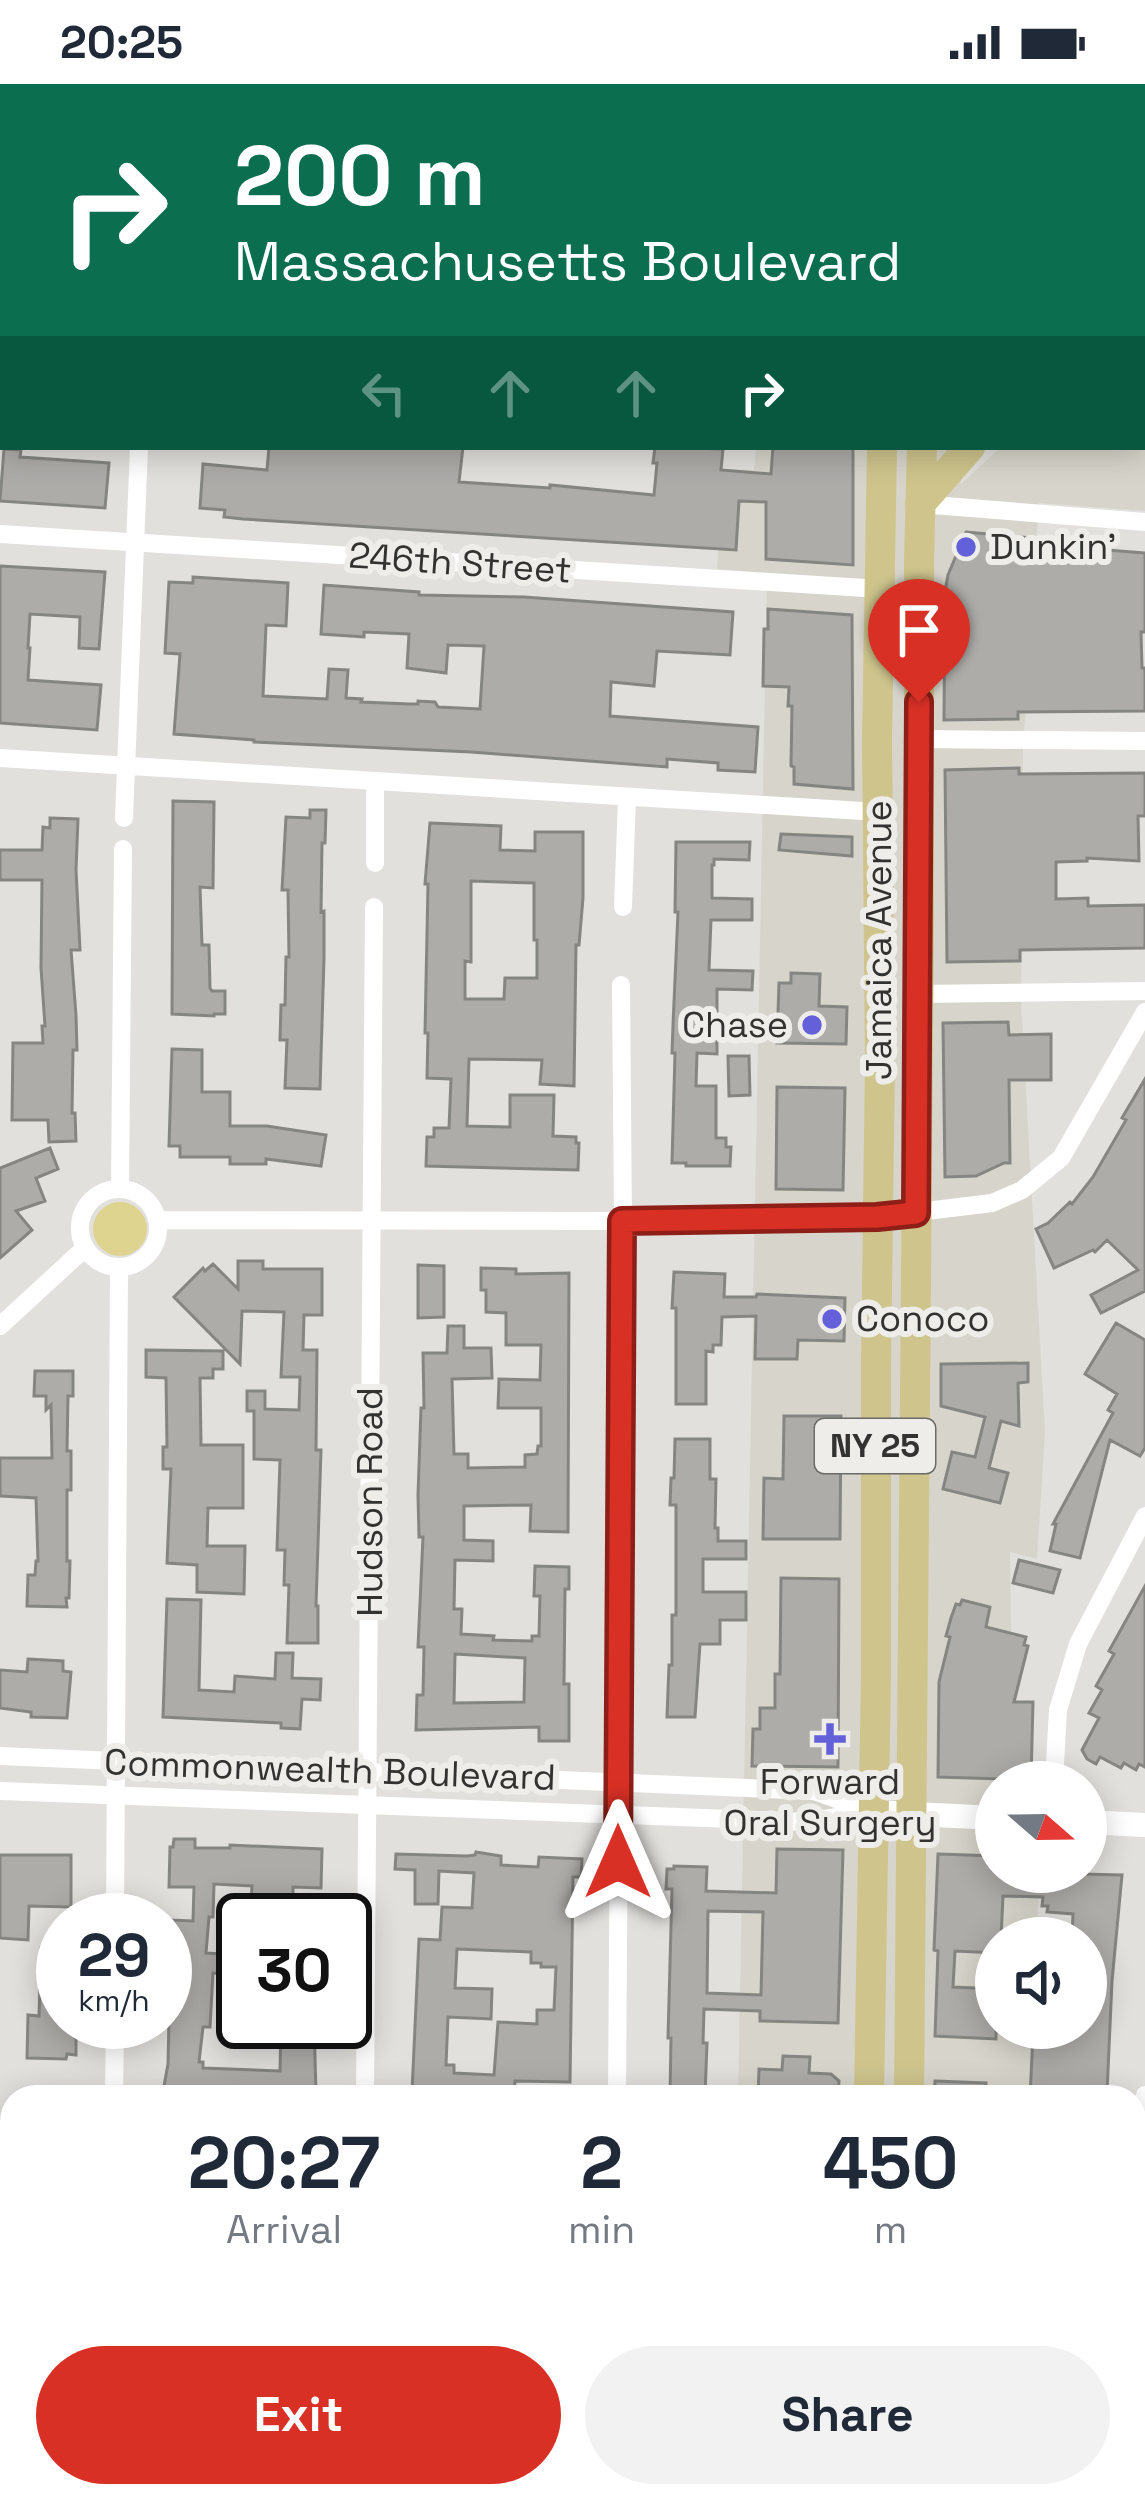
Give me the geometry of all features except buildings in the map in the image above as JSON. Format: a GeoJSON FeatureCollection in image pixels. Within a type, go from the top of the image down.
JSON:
{"type":"FeatureCollection","features":[{"type":"Feature","properties":{"kind":"main road","name":"Jamaica Avenue"},"geometry":{"type":"LineString","coordinates":[[909,2085],[922,450]]}},
{"type":"Feature","properties":{"kind":"main road"},"geometry":{"type":"LineString","coordinates":[[882,458],[897,489],[920,504],[967,450]]}},
{"type":"Feature","properties":{"kind":"main road","name":"Jamaica Avenue"},"geometry":{"type":"LineString","coordinates":[[877,1217],[882,458]]}},
{"type":"Feature","properties":{"kind":"main road","name":"246th Street"},"geometry":{"type":"LineString","coordinates":[[881,589],[919,591]]}},
{"type":"Feature","properties":{"kind":"main road"},"geometry":{"type":"LineString","coordinates":[[879,812],[888,814],[901,829],[906,900],[919,925]]}},
{"type":"Feature","properties":{"kind":"main road","name":"NY 25"},"geometry":{"type":"LineString","coordinates":[[869,2085],[877,1217]]}},
{"type":"Feature","properties":{"kind":"street"},"geometry":{"type":"LineString","coordinates":[[124,818],[139,450]]}},
{"type":"Feature","properties":{"kind":"street"},"geometry":{"type":"LineString","coordinates":[[920,504],[1145,522]]}},
{"type":"Feature","properties":{"kind":"street","name":"246th Street"},"geometry":{"type":"LineString","coordinates":[[0,534],[881,589]]}},
{"type":"Feature","properties":{"kind":"street"},"geometry":{"type":"LineString","coordinates":[[918,739],[1145,741]]}},
{"type":"Feature","properties":{"kind":"street"},"geometry":{"type":"LineString","coordinates":[[0,758],[879,812]]}},
{"type":"Feature","properties":{"kind":"street"},"geometry":{"type":"LineString","coordinates":[[375,862],[376,782]]}},
{"type":"Feature","properties":{"kind":"street"},"geometry":{"type":"LineString","coordinates":[[623,907],[627,798]]}},
{"type":"Feature","properties":{"kind":"street"},"geometry":{"type":"LineString","coordinates":[[120,1189],[123,849]]}},
{"type":"Feature","properties":{"kind":"street","name":"Hudson Road"},"geometry":{"type":"LineString","coordinates":[[364,2085],[374,907]]}},
{"type":"Feature","properties":{"kind":"street"},"geometry":{"type":"LineString","coordinates":[[617,2085],[621,985]]}},
{"type":"Feature","properties":{"kind":"street"},"geometry":{"type":"LineString","coordinates":[[917,994],[1145,991]]}},
{"type":"Feature","properties":{"kind":"street"},"geometry":{"type":"LineString","coordinates":[[158,1220],[877,1217],[992,1203],[1050,1170],[1071,1144],[1145,1012]]}},
{"type":"Feature","properties":{"kind":"street"},"geometry":{"type":"LineString","coordinates":[[120,1189],[144,1198],[158,1220],[150,1253],[119,1268],[100,1262],[85,1248],[81,1235],[86,1208],[106,1191],[120,1189]]}},
{"type":"Feature","properties":{"kind":"street"},"geometry":{"type":"LineString","coordinates":[[0,1326],[85,1248]]}},
{"type":"Feature","properties":{"kind":"street"},"geometry":{"type":"LineString","coordinates":[[116,1893],[119,1268]]}},
{"type":"Feature","properties":{"kind":"street"},"geometry":{"type":"LineString","coordinates":[[1055,1761],[1058,1710],[1078,1644],[1145,1516]]}},
{"type":"Feature","properties":{"kind":"street","name":"Commonwealth Boulevard"},"geometry":{"type":"LineString","coordinates":[[0,1756],[814,1791],[873,1811]]}},
{"type":"Feature","properties":{"kind":"street","name":"Commonwealth Boulevard"},"geometry":{"type":"LineString","coordinates":[[0,1791],[807,1822],[873,1811],[975,1817]]}},
{"type":"Feature","properties":{"kind":"street"},"geometry":{"type":"LineString","coordinates":[[1107,1823],[1145,1825]]}},
{"type":"Feature","properties":{"kind":"street"},"geometry":{"type":"LineString","coordinates":[[115,2049],[115,2085]]}},
{"type":"Feature","properties":{"kind":"shaded area"},"geometry":{"type":"Polygon","coordinates":[[[756,450],[960,450],[961,484],[998,450],[1145,450],[1145,511],[1039,503],[1023,750],[1021,1000],[1045,1432],[1037,1559],[1010,1552],[1013,1761],[975,1761],[975,1893],[1038,1893],[1038,1917],[975,1917],[975,2049],[1033,2049],[1032,2085],[738,2085],[767,573],[717,569],[724,469],[754,470],[756,450]]]}},
{"type":"Feature","properties":{"kind":"shaded area"},"geometry":{"type":"Polygon","coordinates":[[[120,1202],[139,1210],[147,1229],[139,1248],[120,1256],[101,1248],[93,1229],[101,1210],[120,1202]]]}},
{"type":"Feature","properties":{"kind":"place","name":"Dunkin'"},"geometry":{"type":"Point","coordinates":[966,547]}},
{"type":"Feature","properties":{"kind":"place","name":"Chase"},"geometry":{"type":"Point","coordinates":[812,1025]}},
{"type":"Feature","properties":{"kind":"place","name":"Conoco"},"geometry":{"type":"Point","coordinates":[832,1319]}},
{"type":"Feature","properties":{"kind":"place","name":"Forward Oral Surgery"},"geometry":{"type":"Point","coordinates":[830,1739]}},
{"type":"Feature","properties":{"kind":"route"},"geometry":{"type":"LineString","coordinates":[[618,1862],[622,1221],[916,1213],[919,702]]}}]}
